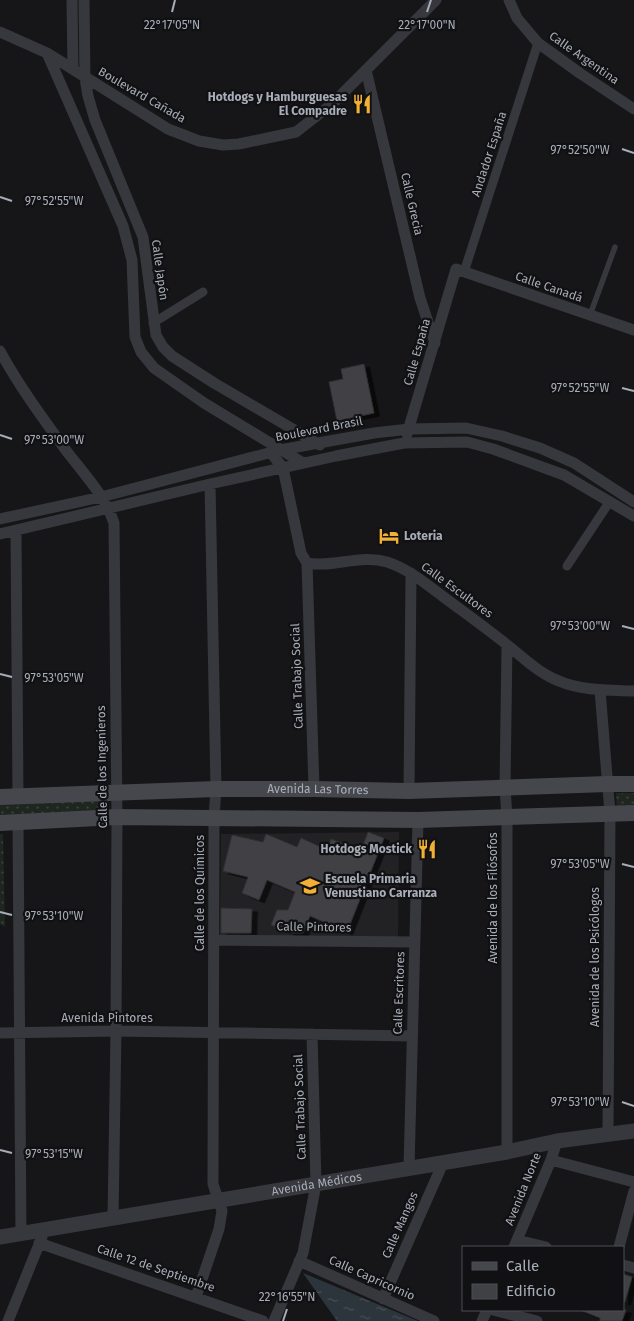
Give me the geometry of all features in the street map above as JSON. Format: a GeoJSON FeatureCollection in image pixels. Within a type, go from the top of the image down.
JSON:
{"type":"FeatureCollection","features":[{"type":"Feature","properties":{"kind":"main road","name":"Avenida Las Torres"},"geometry":{"type":"LineString","coordinates":[[0,796],[18,797],[216,789],[410,790],[634,784]]}},
{"type":"Feature","properties":{"kind":"main road"},"geometry":{"type":"LineString","coordinates":[[0,823],[117,817],[418,820],[634,813]]}},
{"type":"Feature","properties":{"kind":"street"},"geometry":{"type":"LineString","coordinates":[[72,0],[73,69]]}},
{"type":"Feature","properties":{"kind":"street","name":"Calle Japón"},"geometry":{"type":"LineString","coordinates":[[84,0],[85,78],[95,120],[142,238],[148,269],[153,323],[156,335],[163,347],[172,356],[336,456]]}},
{"type":"Feature","properties":{"kind":"street","name":"Boulevard Cañada"},"geometry":{"type":"LineString","coordinates":[[0,32],[47,53],[168,129],[199,141],[223,145],[239,144],[296,132],[332,104],[436,0]]}},
{"type":"Feature","properties":{"kind":"street","name":"Calle Argentina"},"geometry":{"type":"LineString","coordinates":[[509,0],[517,18],[538,43],[634,109]]}},
{"type":"Feature","properties":{"kind":"street","name":"Andador España"},"geometry":{"type":"LineString","coordinates":[[460,270],[538,43]]}},
{"type":"Feature","properties":{"kind":"street"},"geometry":{"type":"LineString","coordinates":[[47,53],[123,226],[132,260],[135,338],[142,352],[154,368],[204,404],[276,451],[303,463]]}},
{"type":"Feature","properties":{"kind":"street","name":"Calle Grecia"},"geometry":{"type":"LineString","coordinates":[[366,70],[420,298],[435,343]]}},
{"type":"Feature","properties":{"kind":"street","name":"Calle Canadá"},"geometry":{"type":"LineString","coordinates":[[460,270],[634,330]]}},
{"type":"Feature","properties":{"kind":"street","name":"Calle España"},"geometry":{"type":"LineString","coordinates":[[404,443],[460,270]]}},
{"type":"Feature","properties":{"kind":"street"},"geometry":{"type":"LineString","coordinates":[[153,323],[203,292]]}},
{"type":"Feature","properties":{"kind":"street","name":"Calle de los Ingenieros"},"geometry":{"type":"LineString","coordinates":[[1,356],[55,434],[102,497],[109,508],[114,523],[117,817],[116,1031],[112,1218]]}},
{"type":"Feature","properties":{"kind":"street","name":"Boulevard Brasil"},"geometry":{"type":"LineString","coordinates":[[0,519],[102,497],[276,451],[374,433],[409,429],[466,428],[502,436],[540,448],[574,463],[634,502]]}},
{"type":"Feature","properties":{"kind":"street"},"geometry":{"type":"LineString","coordinates":[[0,534],[303,463],[404,443],[467,442],[493,448],[564,475],[634,516]]}},
{"type":"Feature","properties":{"kind":"street"},"geometry":{"type":"LineString","coordinates":[[276,451],[283,468],[301,552],[307,563]]}},
{"type":"Feature","properties":{"kind":"street","name":"Calle de los Químicos"},"geometry":{"type":"LineString","coordinates":[[196,1297],[220,1229],[222,1211],[213,1184],[214,817],[216,789],[210,484]]}},
{"type":"Feature","properties":{"kind":"street"},"geometry":{"type":"LineString","coordinates":[[566,566],[610,501]]}},
{"type":"Feature","properties":{"kind":"street"},"geometry":{"type":"LineString","coordinates":[[16,531],[18,797]]}},
{"type":"Feature","properties":{"kind":"street","name":"Calle Escultores"},"geometry":{"type":"LineString","coordinates":[[307,563],[318,565],[370,559],[387,562],[411,573],[508,645],[539,671],[559,682],[600,690],[634,691]]}},
{"type":"Feature","properties":{"kind":"street","name":"Calle Trabajo Social"},"geometry":{"type":"LineString","coordinates":[[307,563],[314,789]]}},
{"type":"Feature","properties":{"kind":"street"},"geometry":{"type":"LineString","coordinates":[[410,790],[411,573]]}},
{"type":"Feature","properties":{"kind":"street","name":"Avenida de los Filósofos"},"geometry":{"type":"LineString","coordinates":[[507,1152],[507,818],[505,788],[508,645]]}},
{"type":"Feature","properties":{"kind":"street","name":"Avenida de los Psicólogos"},"geometry":{"type":"LineString","coordinates":[[600,690],[610,813],[608,1135]]}},
{"type":"Feature","properties":{"kind":"street","name":"Calle Escritores"},"geometry":{"type":"LineString","coordinates":[[409,1168],[418,820]]}},
{"type":"Feature","properties":{"kind":"street"},"geometry":{"type":"LineString","coordinates":[[18,822],[21,1234]]}},
{"type":"Feature","properties":{"kind":"street","name":"Calle Pintores"},"geometry":{"type":"LineString","coordinates":[[214,940],[414,942]]}},
{"type":"Feature","properties":{"kind":"street","name":"Avenida Pintores"},"geometry":{"type":"LineString","coordinates":[[0,1033],[116,1031],[214,1033]]}},
{"type":"Feature","properties":{"kind":"street"},"geometry":{"type":"LineString","coordinates":[[214,1033],[412,1036]]}},
{"type":"Feature","properties":{"kind":"street","name":"Calle Trabajo Social"},"geometry":{"type":"LineString","coordinates":[[274,1321],[303,1253],[316,1184],[312,1034]]}},
{"type":"Feature","properties":{"kind":"street","name":"Avenida Médicos"},"geometry":{"type":"LineString","coordinates":[[0,1237],[21,1234],[42,1236],[112,1218],[219,1199],[443,1163],[557,1141],[634,1131]]}},
{"type":"Feature","properties":{"kind":"street","name":"Avenida Norte"},"geometry":{"type":"LineString","coordinates":[[515,1244],[551,1160],[557,1141]]}},
{"type":"Feature","properties":{"kind":"street"},"geometry":{"type":"LineString","coordinates":[[551,1160],[634,1182]]}},
{"type":"Feature","properties":{"kind":"street","name":"Calle Mangos"},"geometry":{"type":"LineString","coordinates":[[383,1299],[443,1163]]}},
{"type":"Feature","properties":{"kind":"street"},"geometry":{"type":"LineString","coordinates":[[620,1246],[634,1191]]}},
{"type":"Feature","properties":{"kind":"street"},"geometry":{"type":"LineString","coordinates":[[8,1321],[42,1236]]}},
{"type":"Feature","properties":{"kind":"street","name":"Calle 12 de Septiembre"},"geometry":{"type":"LineString","coordinates":[[42,1236],[196,1297],[263,1321]]}},
{"type":"Feature","properties":{"kind":"street"},"geometry":{"type":"LineString","coordinates":[[515,1244],[536,1246]]}},
{"type":"Feature","properties":{"kind":"street","name":"Calle Capricornio"},"geometry":{"type":"LineString","coordinates":[[299,1261],[434,1321]]}},
{"type":"Feature","properties":{"kind":"street"},"geometry":{"type":"LineString","coordinates":[[497,1311],[537,1321]]}},
{"type":"Feature","properties":{"kind":"lane"},"geometry":{"type":"LineString","coordinates":[[590,315],[615,247]]}},
{"type":"Feature","properties":{"kind":"shaded area"},"geometry":{"type":"Polygon","coordinates":[[[616,793],[634,793],[634,811],[617,811],[616,793]]]}},
{"type":"Feature","properties":{"kind":"shaded area"},"geometry":{"type":"Polygon","coordinates":[[[103,799],[102,815],[0,817],[0,802],[103,799]]]}},
{"type":"Feature","properties":{"kind":"shaded area","name":"Escuela Primaria Venustiano Carranza"},"geometry":{"type":"Polygon","coordinates":[[[399,832],[398,937],[220,937],[221,834],[399,832]]]}},
{"type":"Feature","properties":{"kind":"shaded area"},"geometry":{"type":"Polygon","coordinates":[[[0,834],[3,834],[5,927],[0,924],[0,834]]]}},
{"type":"Feature","properties":{"kind":"water"},"geometry":{"type":"Polygon","coordinates":[[[303,1273],[418,1321],[337,1321],[303,1273]]]}},
{"type":"Feature","properties":{"kind":"building"},"geometry":{"type":"Polygon","coordinates":[[[364,364],[374,413],[337,421],[329,382],[343,379],[341,369],[364,364]]]}},
{"type":"Feature","properties":{"kind":"building"},"geometry":{"type":"Polygon","coordinates":[[[368,832],[384,838],[347,932],[310,916],[303,933],[292,933],[271,925],[277,910],[288,910],[295,892],[267,880],[259,900],[242,893],[248,877],[223,871],[232,835],[263,842],[266,834],[297,847],[301,838],[327,850],[331,839],[361,851],[368,832]]]}},
{"type":"Feature","properties":{"kind":"building"},"geometry":{"type":"Polygon","coordinates":[[[221,908],[252,909],[251,933],[221,933],[221,908]]]}},
{"type":"Feature","properties":{"kind":"building"},"geometry":{"type":"Polygon","coordinates":[[[624,1274],[632,1277],[624,1302],[624,1274]]]}},
{"type":"Feature","properties":{"kind":"building"},"geometry":{"type":"Polygon","coordinates":[[[626,1310],[622,1321],[600,1321],[600,1318],[582,1311],[626,1310]]]}},
{"type":"Feature","properties":{"kind":"place","name":"Hotdogs y Hamburguesas El Compadre"},"geometry":{"type":"Point","coordinates":[362,104]}},
{"type":"Feature","properties":{"kind":"place","name":"Loteria"},"geometry":{"type":"Point","coordinates":[389,536]}},
{"type":"Feature","properties":{"kind":"place","name":"Hotdogs Mostick"},"geometry":{"type":"Point","coordinates":[427,849]}},
{"type":"Feature","properties":{"kind":"place","name":"Escuela Primaria Venustiano Carranza"},"geometry":{"type":"Point","coordinates":[310,886]}}]}
